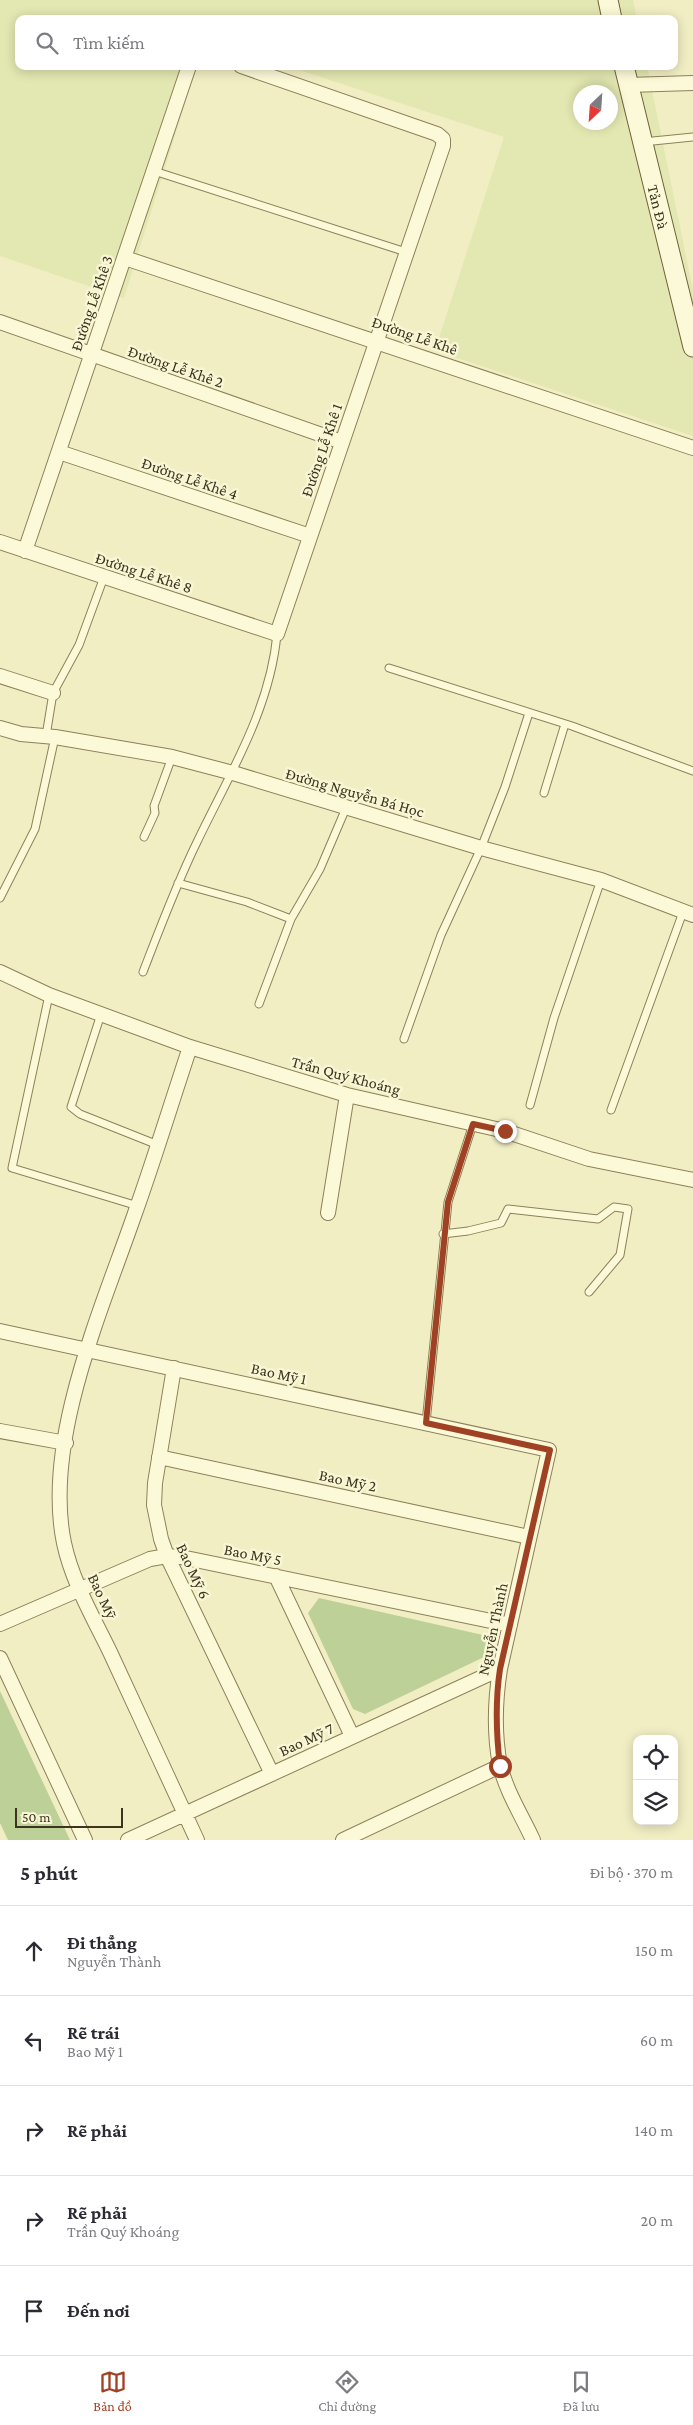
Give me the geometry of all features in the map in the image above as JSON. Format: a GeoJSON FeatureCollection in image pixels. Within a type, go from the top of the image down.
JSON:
{"type":"FeatureCollection","features":[{"type":"Feature","properties":{"kind":"main road"},"geometry":{"type":"LineString","coordinates":[[608,0],[611,15]]}},
{"type":"Feature","properties":{"kind":"main road","name":"Tản Đà"},"geometry":{"type":"LineString","coordinates":[[625,70],[693,346]]}},
{"type":"Feature","properties":{"kind":"street","name":"Đường Lễ Khê 3"},"geometry":{"type":"LineString","coordinates":[[25,550],[188,70]]}},
{"type":"Feature","properties":{"kind":"street","name":"Đường Lễ Khê 1"},"geometry":{"type":"LineString","coordinates":[[253,70],[437,134],[443,139],[443,146],[276,634]]}},
{"type":"Feature","properties":{"kind":"street"},"geometry":{"type":"LineString","coordinates":[[628,85],[693,83]]}},
{"type":"Feature","properties":{"kind":"street","name":"Đường Lễ Khê"},"geometry":{"type":"LineString","coordinates":[[124,258],[693,448]]}},
{"type":"Feature","properties":{"kind":"street","name":"Đường Lễ Khê 2"},"geometry":{"type":"LineString","coordinates":[[0,322],[342,442]]}},
{"type":"Feature","properties":{"kind":"street","name":"Đường Lễ Khê 4"},"geometry":{"type":"LineString","coordinates":[[59,452],[310,536]]}},
{"type":"Feature","properties":{"kind":"street","name":"Đường Lễ Khê 8"},"geometry":{"type":"LineString","coordinates":[[0,542],[276,634]]}},
{"type":"Feature","properties":{"kind":"street"},"geometry":{"type":"LineString","coordinates":[[0,676],[53,693]]}},
{"type":"Feature","properties":{"kind":"street","name":"Đường Nguyễn Bá Học"},"geometry":{"type":"LineString","coordinates":[[0,728],[21,734],[51,736],[172,757],[233,773],[481,848],[601,880],[688,914]]}},
{"type":"Feature","properties":{"kind":"street","name":"Trần Quý Khoáng"},"geometry":{"type":"LineString","coordinates":[[0,972],[49,994],[190,1047],[347,1095],[505,1131],[589,1159],[693,1180]]}},
{"type":"Feature","properties":{"kind":"street","name":"Bao Mỹ"},"geometry":{"type":"LineString","coordinates":[[190,1047],[88,1350],[61,1469],[60,1518],[68,1558],[80,1588],[197,1840]]}},
{"type":"Feature","properties":{"kind":"street"},"geometry":{"type":"LineString","coordinates":[[328,1213],[347,1095]]}},
{"type":"Feature","properties":{"kind":"street","name":"Bao Mỹ 1"},"geometry":{"type":"LineString","coordinates":[[0,1332],[550,1450]]}},
{"type":"Feature","properties":{"kind":"street","name":"Bao Mỹ 6"},"geometry":{"type":"LineString","coordinates":[[174,1368],[159,1457],[154,1505],[161,1539],[167,1556],[272,1774]]}},
{"type":"Feature","properties":{"kind":"street"},"geometry":{"type":"LineString","coordinates":[[0,1431],[66,1443]]}},
{"type":"Feature","properties":{"kind":"street","name":"Nguyễn Thành"},"geometry":{"type":"LineString","coordinates":[[533,1840],[500,1766],[496,1732],[497,1691],[500,1669],[529,1537],[550,1450]]}},
{"type":"Feature","properties":{"kind":"street","name":"Bao Mỹ 2"},"geometry":{"type":"LineString","coordinates":[[159,1457],[529,1537]]}},
{"type":"Feature","properties":{"kind":"street","name":"Bao Mỹ 5"},"geometry":{"type":"LineString","coordinates":[[0,1624],[80,1588],[150,1560],[167,1556],[276,1576],[510,1625]]}},
{"type":"Feature","properties":{"kind":"street"},"geometry":{"type":"LineString","coordinates":[[276,1576],[352,1736]]}},
{"type":"Feature","properties":{"kind":"street"},"geometry":{"type":"LineString","coordinates":[[0,1658],[85,1840]]}},
{"type":"Feature","properties":{"kind":"street","name":"Bao Mỹ 7"},"geometry":{"type":"LineString","coordinates":[[128,1840],[500,1669]]}},
{"type":"Feature","properties":{"kind":"street"},"geometry":{"type":"LineString","coordinates":[[343,1840],[500,1766]]}},
{"type":"Feature","properties":{"kind":"lane"},"geometry":{"type":"LineString","coordinates":[[642,142],[693,137]]}},
{"type":"Feature","properties":{"kind":"lane"},"geometry":{"type":"LineString","coordinates":[[154,172],[406,252]]}},
{"type":"Feature","properties":{"kind":"lane"},"geometry":{"type":"LineString","coordinates":[[0,898],[35,829],[51,736],[53,693],[79,645],[104,577]]}},
{"type":"Feature","properties":{"kind":"lane","name":"Đường Lễ Khê 1"},"geometry":{"type":"LineString","coordinates":[[143,972],[178,883],[248,741],[274,661],[276,634]]}},
{"type":"Feature","properties":{"kind":"lane"},"geometry":{"type":"LineString","coordinates":[[389,668],[565,724],[693,771]]}},
{"type":"Feature","properties":{"kind":"lane"},"geometry":{"type":"LineString","coordinates":[[404,1039],[441,936],[481,848],[505,787],[529,712]]}},
{"type":"Feature","properties":{"kind":"lane"},"geometry":{"type":"LineString","coordinates":[[544,793],[565,724]]}},
{"type":"Feature","properties":{"kind":"lane"},"geometry":{"type":"LineString","coordinates":[[144,837],[155,813],[154,806],[172,757]]}},
{"type":"Feature","properties":{"kind":"lane"},"geometry":{"type":"LineString","coordinates":[[259,1004],[291,919],[320,869],[346,808]]}},
{"type":"Feature","properties":{"kind":"lane"},"geometry":{"type":"LineString","coordinates":[[530,1105],[554,1018],[601,880]]}},
{"type":"Feature","properties":{"kind":"lane"},"geometry":{"type":"LineString","coordinates":[[178,883],[247,902],[291,919]]}},
{"type":"Feature","properties":{"kind":"lane"},"geometry":{"type":"LineString","coordinates":[[611,1110],[688,914]]}},
{"type":"Feature","properties":{"kind":"lane"},"geometry":{"type":"LineString","coordinates":[[49,994],[12,1168],[138,1206]]}},
{"type":"Feature","properties":{"kind":"lane"},"geometry":{"type":"LineString","coordinates":[[101,1014],[71,1107],[80,1114],[158,1145]]}},
{"type":"Feature","properties":{"kind":"lane"},"geometry":{"type":"LineString","coordinates":[[426,1423],[443,1234],[448,1202],[473,1124]]}},
{"type":"Feature","properties":{"kind":"lane"},"geometry":{"type":"LineString","coordinates":[[443,1234],[468,1231],[501,1223],[508,1209],[598,1219],[614,1207],[628,1209],[620,1254],[589,1292]]}},
{"type":"Feature","properties":{"kind":"green space"},"geometry":{"type":"Polygon","coordinates":[[[0,0],[633,0],[636,15],[15,15],[15,70],[196,70],[124,298],[0,256],[0,0]]]}},
{"type":"Feature","properties":{"kind":"green space"},"geometry":{"type":"Polygon","coordinates":[[[299,70],[648,70],[693,290],[693,436],[451,356],[439,338],[504,137],[299,70]]]}},
{"type":"Feature","properties":{"kind":"green space"},"geometry":{"type":"Polygon","coordinates":[[[319,1598],[483,1635],[488,1642],[484,1657],[365,1714],[353,1709],[308,1613],[319,1598]]]}},
{"type":"Feature","properties":{"kind":"green space"},"geometry":{"type":"Polygon","coordinates":[[[0,1691],[70,1840],[8,1840],[0,1823],[0,1691]]]}},
{"type":"Feature","properties":{"kind":"route"},"geometry":{"type":"LineString","coordinates":[[500,1766],[496,1732],[497,1691],[500,1669],[550,1450],[426,1423],[443,1234],[448,1202],[473,1124],[505,1131]]}}]}
